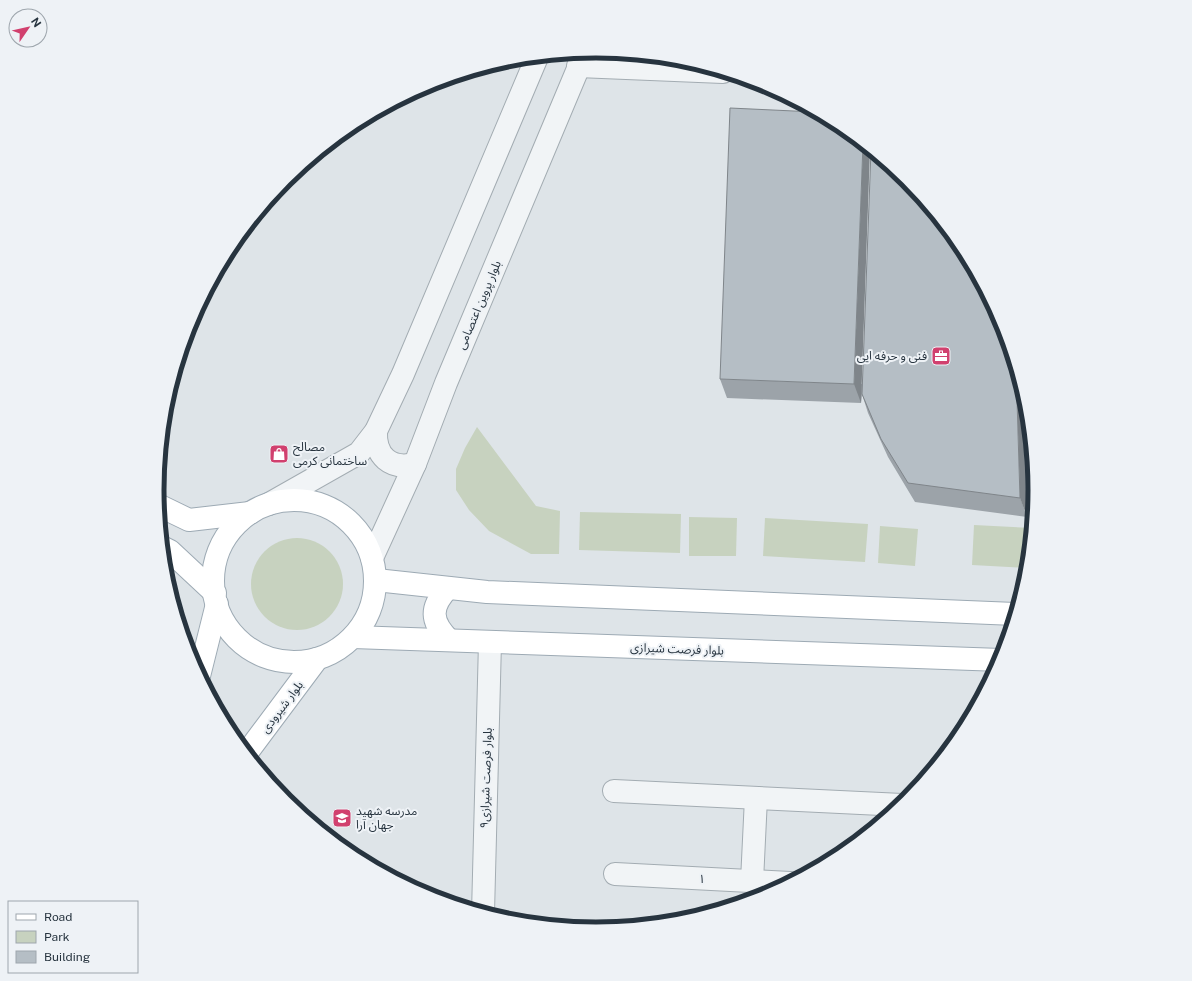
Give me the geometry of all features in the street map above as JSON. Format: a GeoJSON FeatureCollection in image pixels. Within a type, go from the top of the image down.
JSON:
{"type":"FeatureCollection","features":[{"type":"Feature","properties":{"kind":"main road"},"geometry":{"type":"LineString","coordinates":[[294,500],[319,504],[342,515],[360,533],[372,558],[376,580],[374,596],[370,611],[363,625],[353,637],[337,651],[317,659],[296,662],[276,660],[256,652],[239,640],[225,624],[216,598],[213,584],[215,563],[222,544],[234,526],[250,513],[270,504],[294,500]]}},
{"type":"Feature","properties":{"kind":"main road"},"geometry":{"type":"LineString","coordinates":[[164,508],[189,520],[250,513]]}},
{"type":"Feature","properties":{"kind":"main road"},"geometry":{"type":"LineString","coordinates":[[167,550],[216,598]]}},
{"type":"Feature","properties":{"kind":"main road"},"geometry":{"type":"LineString","coordinates":[[376,580],[487,592],[1011,614]]}},
{"type":"Feature","properties":{"kind":"main road"},"geometry":{"type":"LineString","coordinates":[[448,588],[438,599],[434,614],[438,629],[449,640]]}},
{"type":"Feature","properties":{"kind":"main road"},"geometry":{"type":"LineString","coordinates":[[201,667],[216,598]]}},
{"type":"Feature","properties":{"kind":"main road","name":"بلوار فرصت شیرازی"},"geometry":{"type":"LineString","coordinates":[[353,637],[994,660]]}},
{"type":"Feature","properties":{"kind":"main road","name":"بلوار شیرودی"},"geometry":{"type":"LineString","coordinates":[[250,749],[317,659]]}},
{"type":"Feature","properties":{"kind":"street"},"geometry":{"type":"LineString","coordinates":[[582,59],[693,69]]}},
{"type":"Feature","properties":{"kind":"street","name":"بلوار پروین اعتصامی"},"geometry":{"type":"LineString","coordinates":[[372,558],[415,464],[446,383],[582,59]]}},
{"type":"Feature","properties":{"kind":"street"},"geometry":{"type":"LineString","coordinates":[[270,504],[359,453],[376,430],[404,374],[535,63]]}},
{"type":"Feature","properties":{"kind":"street"},"geometry":{"type":"LineString","coordinates":[[376,430],[377,446],[385,459],[394,465],[405,466],[415,464]]}},
{"type":"Feature","properties":{"kind":"street","name":"۹بلوار فرصت شیرازی"},"geometry":{"type":"LineString","coordinates":[[483,908],[490,642]]}},
{"type":"Feature","properties":{"kind":"street"},"geometry":{"type":"LineString","coordinates":[[614,791],[893,805]]}},
{"type":"Feature","properties":{"kind":"street"},"geometry":{"type":"LineString","coordinates":[[752,881],[756,798]]}},
{"type":"Feature","properties":{"kind":"street","name":"۱"},"geometry":{"type":"LineString","coordinates":[[615,874],[778,882]]}},
{"type":"Feature","properties":{"kind":"green space"},"geometry":{"type":"Polygon","coordinates":[[[477,427],[536,506],[560,511],[559,554],[531,554],[489,531],[469,510],[456,490],[456,469],[465,448],[477,427]]]}},
{"type":"Feature","properties":{"kind":"green space"},"geometry":{"type":"Polygon","coordinates":[[[580,512],[681,514],[680,553],[579,550],[580,512]]]}},
{"type":"Feature","properties":{"kind":"green space"},"geometry":{"type":"Polygon","coordinates":[[[689,517],[737,518],[736,556],[689,556],[689,517]]]}},
{"type":"Feature","properties":{"kind":"green space"},"geometry":{"type":"Polygon","coordinates":[[[765,518],[868,524],[865,562],[763,556],[765,518]]]}},
{"type":"Feature","properties":{"kind":"green space"},"geometry":{"type":"Polygon","coordinates":[[[974,525],[1027,528],[1021,568],[972,565],[974,525]]]}},
{"type":"Feature","properties":{"kind":"green space"},"geometry":{"type":"Polygon","coordinates":[[[880,526],[918,529],[915,566],[878,563],[880,526]]]}},
{"type":"Feature","properties":{"kind":"green space"},"geometry":{"type":"Polygon","coordinates":[[[297,538],[306,539],[323,546],[335,558],[342,575],[342,593],[335,610],[323,622],[306,629],[297,630],[288,629],[271,622],[259,610],[252,593],[251,584],[252,575],[259,558],[271,546],[288,539],[297,538]]]}},
{"type":"Feature","properties":{"kind":"building"},"geometry":{"type":"Polygon","coordinates":[[[730,108],[803,111],[836,131],[863,150],[854,384],[720,379],[730,108]]]}},
{"type":"Feature","properties":{"kind":"building","name":"فنی و حرفه ایی"},"geometry":{"type":"Polygon","coordinates":[[[871,157],[902,185],[939,227],[971,274],[996,325],[1006,351],[1017,391],[1020,498],[908,483],[881,439],[862,394],[871,157]]]}},
{"type":"Feature","properties":{"kind":"place","name":"فنی و حرفه ایی"},"geometry":{"type":"Point","coordinates":[941,356]}},
{"type":"Feature","properties":{"kind":"place","name":"مصالح ساختمانی کرمی"},"geometry":{"type":"Point","coordinates":[279,454]}},
{"type":"Feature","properties":{"kind":"place","name":"مدرسه شهید جهان آرا"},"geometry":{"type":"Point","coordinates":[342,818]}}]}
